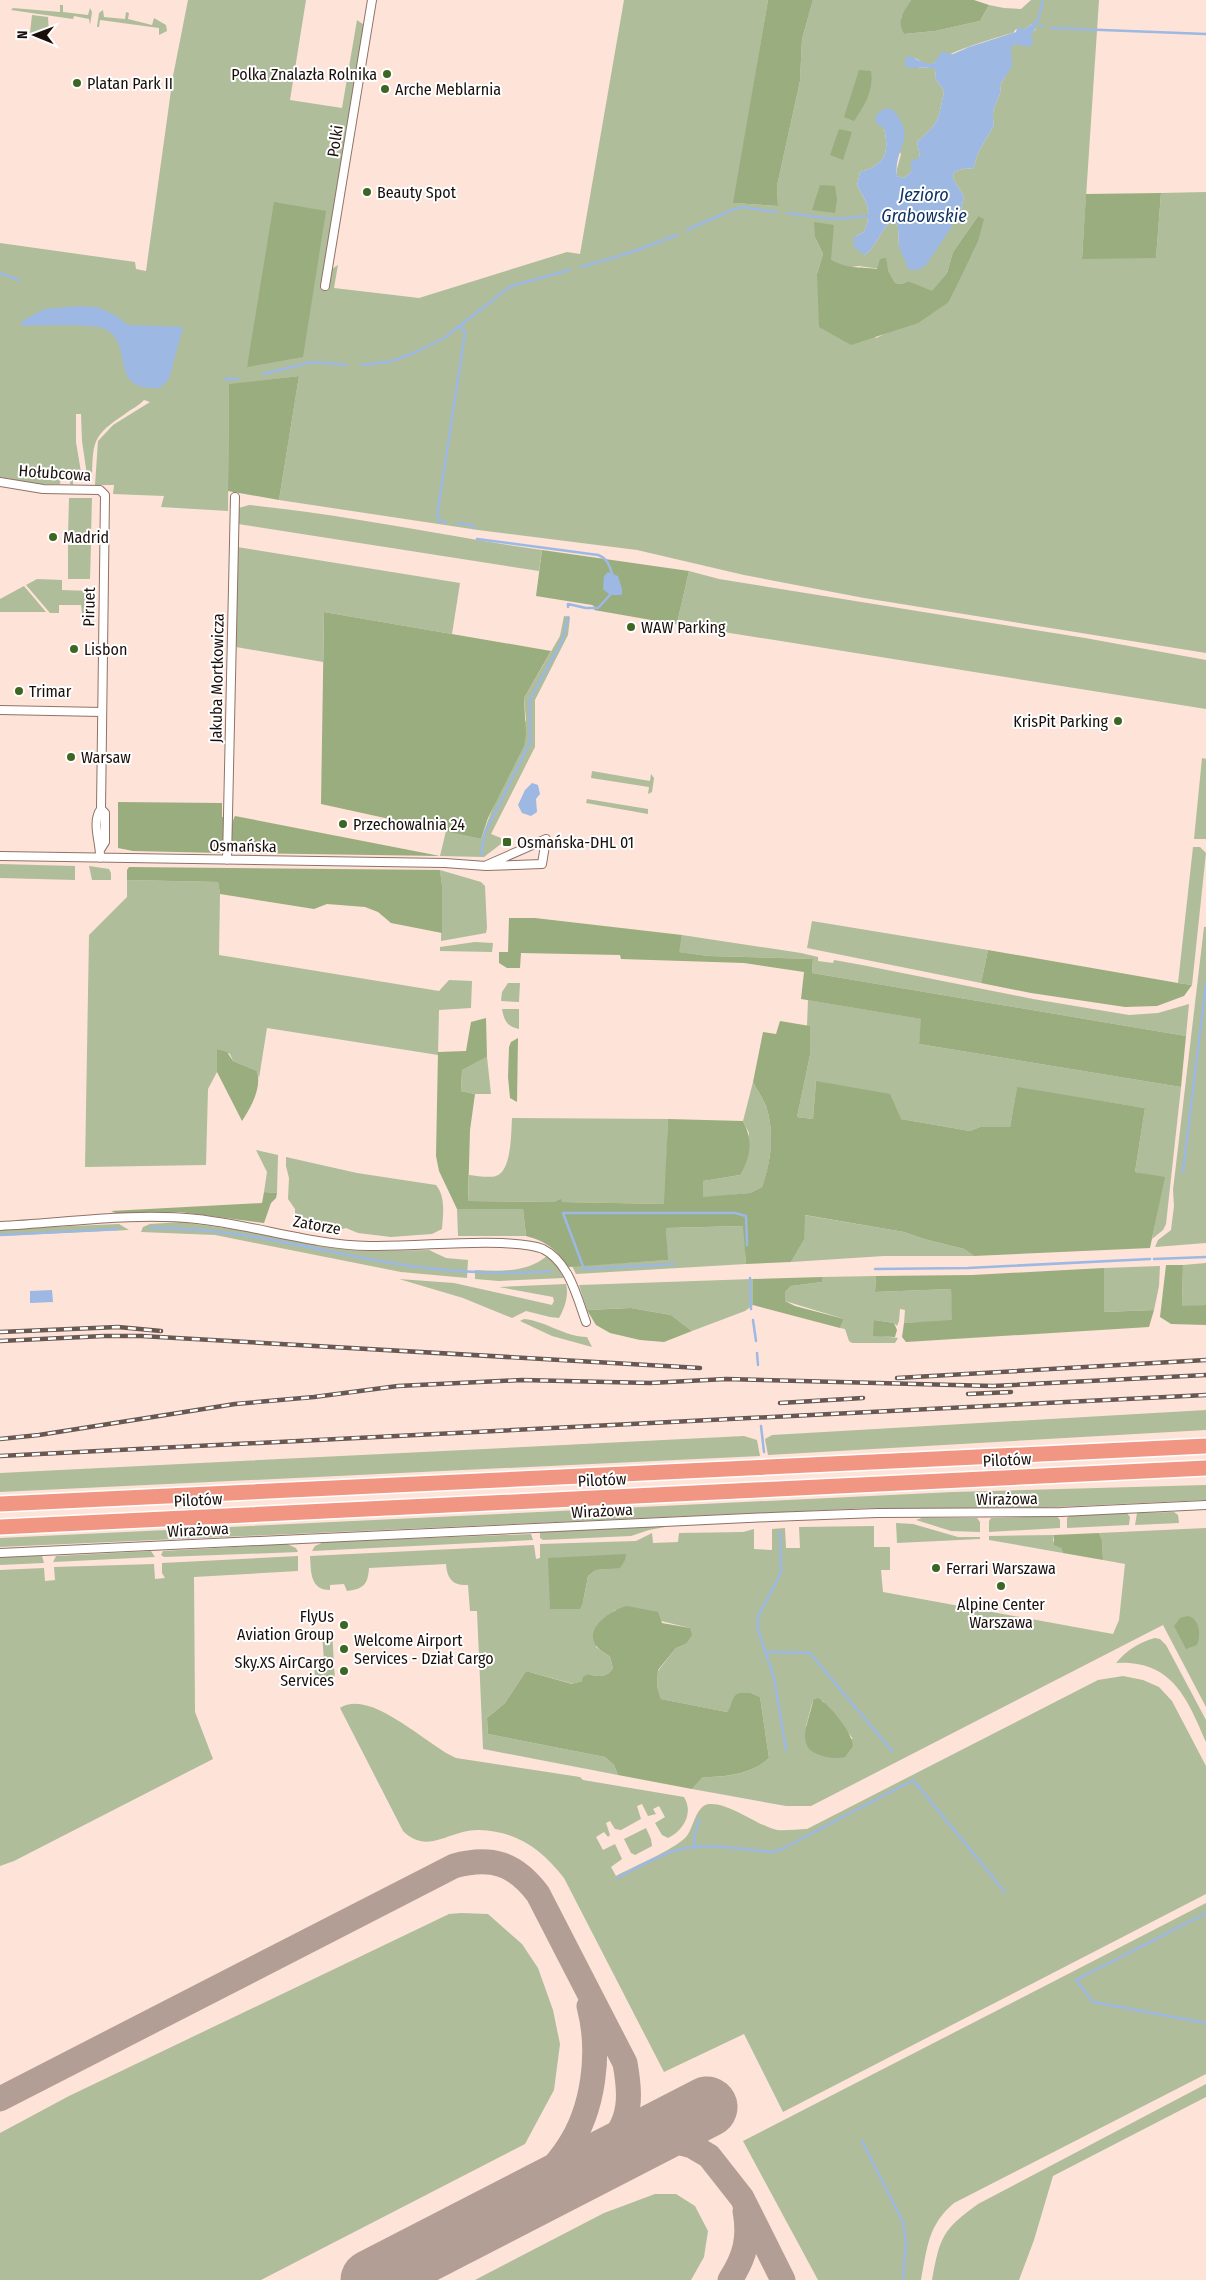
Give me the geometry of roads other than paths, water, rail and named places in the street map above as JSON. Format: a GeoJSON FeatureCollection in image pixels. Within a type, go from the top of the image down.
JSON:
{"type":"FeatureCollection","features":[{"type":"Feature","properties":{"kind":"highway","name":"Pilotów"},"geometry":{"type":"LineString","coordinates":[[0,1504],[1206,1446]]}},
{"type":"Feature","properties":{"kind":"highway","name":"Pilotów"},"geometry":{"type":"LineString","coordinates":[[0,1527],[1206,1468]]}},
{"type":"Feature","properties":{"kind":"street","name":"Polki"},"geometry":{"type":"LineString","coordinates":[[325,286],[372,0]]}},
{"type":"Feature","properties":{"kind":"street","name":"Hołubcowa"},"geometry":{"type":"LineString","coordinates":[[0,482],[43,488],[100,490],[105,495]]}},
{"type":"Feature","properties":{"kind":"street","name":"Piruet"},"geometry":{"type":"LineString","coordinates":[[100,854],[97,843],[98,814],[101,809],[105,495]]}},
{"type":"Feature","properties":{"kind":"street","name":"Jakuba Mortkowicza"},"geometry":{"type":"LineString","coordinates":[[227,860],[235,497]]}},
{"type":"Feature","properties":{"kind":"street"},"geometry":{"type":"LineString","coordinates":[[0,710],[102,712]]}},
{"type":"Feature","properties":{"kind":"street","name":"Osmańska"},"geometry":{"type":"LineString","coordinates":[[0,856],[100,854],[227,860],[445,863],[486,866],[542,864],[546,839],[486,866]]}},
{"type":"Feature","properties":{"kind":"street","name":"Zatorze"},"geometry":{"type":"LineString","coordinates":[[0,1226],[171,1216],[241,1225],[350,1245],[388,1246],[482,1242],[530,1246],[542,1249],[561,1264],[576,1294],[586,1322]]}},
{"type":"Feature","properties":{"kind":"street","name":"Wirażowa"},"geometry":{"type":"LineString","coordinates":[[0,1553],[771,1517],[877,1513],[1061,1512],[1206,1505]]}},
{"type":"Feature","properties":{"kind":"water","name":"Jezioro Grabowskie"},"geometry":{"type":"Polygon","coordinates":[[[1031,24],[1036,28],[1031,35],[1033,43],[1029,47],[1015,44],[1011,48],[1012,66],[1000,85],[1000,95],[993,112],[994,125],[978,153],[973,169],[965,168],[954,172],[953,179],[964,196],[960,214],[926,265],[918,270],[909,270],[899,247],[898,227],[893,219],[865,255],[855,248],[853,240],[864,232],[868,219],[868,208],[857,186],[860,172],[880,162],[886,151],[884,128],[877,124],[875,117],[883,109],[892,109],[900,119],[904,128],[904,136],[898,158],[897,176],[904,178],[911,172],[911,161],[920,157],[917,142],[930,130],[939,115],[944,91],[935,78],[936,71],[932,68],[911,68],[905,66],[905,59],[908,56],[933,64],[942,52],[953,54],[1016,32],[1017,28],[1025,29],[1031,24]]]}},
{"type":"Feature","properties":{"kind":"water"},"geometry":{"type":"Polygon","coordinates":[[[78,306],[97,307],[115,315],[128,325],[183,327],[169,379],[160,388],[144,387],[133,383],[127,376],[120,347],[107,330],[92,326],[22,326],[22,321],[44,309],[78,306]]]}},
{"type":"Feature","properties":{"kind":"water"},"geometry":{"type":"Polygon","coordinates":[[[608,572],[618,576],[622,595],[610,595],[603,589],[604,576],[608,572]]]}},
{"type":"Feature","properties":{"kind":"water"},"geometry":{"type":"Polygon","coordinates":[[[532,783],[538,785],[540,794],[536,799],[537,812],[531,816],[522,813],[518,805],[525,790],[532,783]]]}},
{"type":"Feature","properties":{"kind":"water"},"geometry":{"type":"Polygon","coordinates":[[[52,1290],[53,1302],[30,1303],[30,1291],[52,1290]]]}},
{"type":"Feature","properties":{"kind":"waterway"},"geometry":{"type":"LineString","coordinates":[[1032,28],[1039,17],[1043,0]]}},
{"type":"Feature","properties":{"kind":"waterway"},"geometry":{"type":"LineString","coordinates":[[1036,23],[1043,27]]}},
{"type":"Feature","properties":{"kind":"waterway"},"geometry":{"type":"LineString","coordinates":[[1051,28],[1206,34]]}},
{"type":"Feature","properties":{"kind":"waterway"},"geometry":{"type":"LineString","coordinates":[[687,230],[742,207],[777,212]]}},
{"type":"Feature","properties":{"kind":"waterway"},"geometry":{"type":"LineString","coordinates":[[787,213],[834,219],[870,216]]}},
{"type":"Feature","properties":{"kind":"waterway"},"geometry":{"type":"LineString","coordinates":[[581,267],[629,253],[677,235]]}},
{"type":"Feature","properties":{"kind":"waterway"},"geometry":{"type":"LineString","coordinates":[[362,365],[389,362],[414,353],[444,338],[511,286],[570,270]]}},
{"type":"Feature","properties":{"kind":"waterway"},"geometry":{"type":"LineString","coordinates":[[0,273],[19,280]]}},
{"type":"Feature","properties":{"kind":"waterway"},"geometry":{"type":"LineString","coordinates":[[446,522],[439,521],[437,516],[465,333],[463,328],[457,328]]}},
{"type":"Feature","properties":{"kind":"waterway"},"geometry":{"type":"LineString","coordinates":[[263,374],[312,362],[347,365]]}},
{"type":"Feature","properties":{"kind":"waterway"},"geometry":{"type":"LineString","coordinates":[[225,379],[238,379]]}},
{"type":"Feature","properties":{"kind":"waterway"},"geometry":{"type":"LineString","coordinates":[[457,523],[472,525],[474,528]]}},
{"type":"Feature","properties":{"kind":"waterway"},"geometry":{"type":"LineString","coordinates":[[477,539],[598,555],[606,560],[612,573]]}},
{"type":"Feature","properties":{"kind":"waterway"},"geometry":{"type":"LineString","coordinates":[[568,607],[568,604],[586,608],[598,608],[610,595]]}},
{"type":"Feature","properties":{"kind":"waterway"},"geometry":{"type":"LineString","coordinates":[[481,855],[485,833],[530,742],[530,699],[563,639],[568,617]]}},
{"type":"Feature","properties":{"kind":"waterway"},"geometry":{"type":"LineString","coordinates":[[1183,1172],[1206,983]]}},
{"type":"Feature","properties":{"kind":"waterway"},"geometry":{"type":"LineString","coordinates":[[675,1264],[584,1269],[563,1213],[735,1213],[746,1216],[747,1245]]}},
{"type":"Feature","properties":{"kind":"waterway"},"geometry":{"type":"LineString","coordinates":[[150,1228],[177,1228],[231,1233],[433,1269],[504,1273],[551,1271]]}},
{"type":"Feature","properties":{"kind":"waterway"},"geometry":{"type":"LineString","coordinates":[[0,1235],[118,1229]]}},
{"type":"Feature","properties":{"kind":"waterway"},"geometry":{"type":"LineString","coordinates":[[1154,1259],[1206,1257]]}},
{"type":"Feature","properties":{"kind":"waterway"},"geometry":{"type":"LineString","coordinates":[[875,1269],[968,1268],[1150,1259]]}},
{"type":"Feature","properties":{"kind":"waterway"},"geometry":{"type":"LineString","coordinates":[[750,1278],[751,1309]]}},
{"type":"Feature","properties":{"kind":"waterway"},"geometry":{"type":"LineString","coordinates":[[753,1320],[756,1341]]}},
{"type":"Feature","properties":{"kind":"waterway"},"geometry":{"type":"LineString","coordinates":[[757,1353],[758,1365]]}},
{"type":"Feature","properties":{"kind":"waterway"},"geometry":{"type":"LineString","coordinates":[[761,1426],[764,1452]]}},
{"type":"Feature","properties":{"kind":"waterway"},"geometry":{"type":"LineString","coordinates":[[780,1532],[781,1573],[758,1616],[758,1630],[774,1678],[786,1750]]}},
{"type":"Feature","properties":{"kind":"waterway"},"geometry":{"type":"LineString","coordinates":[[767,1652],[810,1653],[892,1751]]}},
{"type":"Feature","properties":{"kind":"waterway"},"geometry":{"type":"LineString","coordinates":[[617,1878],[646,1862],[677,1850],[688,1848],[737,1848],[773,1852],[913,1780],[1005,1892]]}},
{"type":"Feature","properties":{"kind":"waterway"},"geometry":{"type":"LineString","coordinates":[[695,1848],[694,1836],[699,1819]]}},
{"type":"Feature","properties":{"kind":"waterway"},"geometry":{"type":"LineString","coordinates":[[1206,1913],[1076,1980],[1093,2002],[1206,2023]]}},
{"type":"Feature","properties":{"kind":"waterway"},"geometry":{"type":"LineString","coordinates":[[862,2141],[903,2222],[906,2242],[903,2280]]}},
{"type":"Feature","properties":{"kind":"railway"},"geometry":{"type":"LineString","coordinates":[[0,1332],[118,1327],[161,1331]]}},
{"type":"Feature","properties":{"kind":"railway"},"geometry":{"type":"LineString","coordinates":[[0,1341],[141,1336],[700,1368]]}},
{"type":"Feature","properties":{"kind":"railway"},"geometry":{"type":"LineString","coordinates":[[897,1378],[1206,1360]]}},
{"type":"Feature","properties":{"kind":"railway"},"geometry":{"type":"LineString","coordinates":[[0,1439],[39,1435],[235,1404],[314,1397],[398,1386],[522,1380],[650,1383],[726,1379],[993,1386],[1206,1375]]}},
{"type":"Feature","properties":{"kind":"railway"},"geometry":{"type":"LineString","coordinates":[[968,1394],[1011,1392]]}},
{"type":"Feature","properties":{"kind":"railway"},"geometry":{"type":"LineString","coordinates":[[0,1456],[1206,1395]]}},
{"type":"Feature","properties":{"kind":"railway"},"geometry":{"type":"LineString","coordinates":[[780,1403],[863,1398]]}},
{"type":"Feature","properties":{"kind":"place","name":"Polka Znalazła Rolnika"},"geometry":{"type":"Point","coordinates":[387,74]}},
{"type":"Feature","properties":{"kind":"place","name":"Platan Park II"},"geometry":{"type":"Point","coordinates":[77,83]}},
{"type":"Feature","properties":{"kind":"place","name":"Arche Meblarnia"},"geometry":{"type":"Point","coordinates":[385,89]}},
{"type":"Feature","properties":{"kind":"place","name":"Beauty Spot"},"geometry":{"type":"Point","coordinates":[367,192]}},
{"type":"Feature","properties":{"kind":"place","name":"Madrid"},"geometry":{"type":"Point","coordinates":[53,537]}},
{"type":"Feature","properties":{"kind":"place","name":"WAW Parking"},"geometry":{"type":"Point","coordinates":[631,627]}},
{"type":"Feature","properties":{"kind":"place","name":"Lisbon"},"geometry":{"type":"Point","coordinates":[74,649]}},
{"type":"Feature","properties":{"kind":"place","name":"Trimar"},"geometry":{"type":"Point","coordinates":[19,691]}},
{"type":"Feature","properties":{"kind":"place","name":"KrisPit Parking"},"geometry":{"type":"Point","coordinates":[1118,721]}},
{"type":"Feature","properties":{"kind":"place","name":"Warsaw"},"geometry":{"type":"Point","coordinates":[71,757]}},
{"type":"Feature","properties":{"kind":"place","name":"Przechowalnia 24"},"geometry":{"type":"Point","coordinates":[343,824]}},
{"type":"Feature","properties":{"kind":"place","name":"Osmańska-DHL 01"},"geometry":{"type":"Point","coordinates":[507,842]}},
{"type":"Feature","properties":{"kind":"place","name":"Ferrari Warszawa"},"geometry":{"type":"Point","coordinates":[936,1568]}},
{"type":"Feature","properties":{"kind":"place","name":"Alpine Center Warszawa"},"geometry":{"type":"Point","coordinates":[1001,1586]}},
{"type":"Feature","properties":{"kind":"place","name":"FlyUs Aviation Group"},"geometry":{"type":"Point","coordinates":[344,1625]}},
{"type":"Feature","properties":{"kind":"place","name":"Welcome Airport Services - Dział Cargo"},"geometry":{"type":"Point","coordinates":[344,1649]}},
{"type":"Feature","properties":{"kind":"place","name":"Sky.XS AirCargo Services"},"geometry":{"type":"Point","coordinates":[344,1671]}}]}
